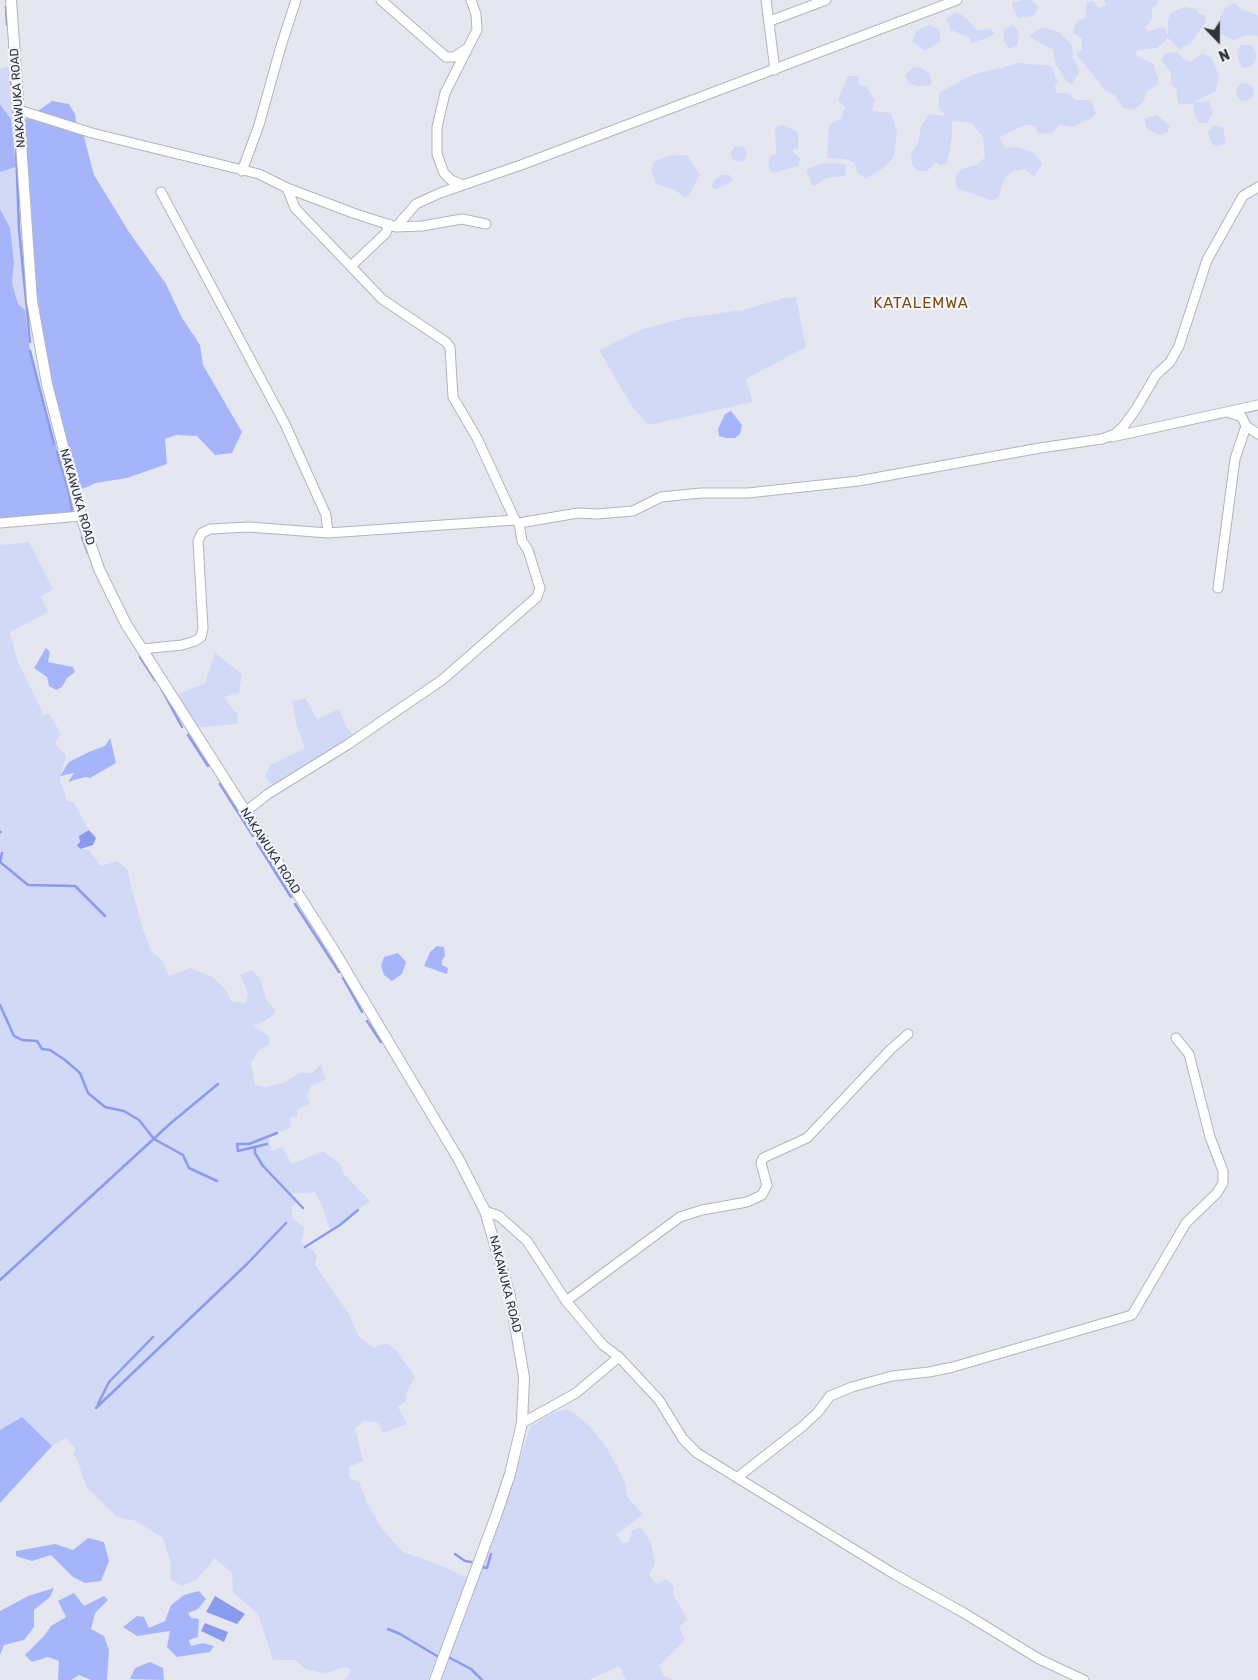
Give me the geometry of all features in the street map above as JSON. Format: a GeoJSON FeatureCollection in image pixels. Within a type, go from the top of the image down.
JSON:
{"type":"FeatureCollection","features":[{"type":"Feature","properties":{"kind":"main road","name":"NAKAWUKA ROAD"},"geometry":{"type":"LineString","coordinates":[[10,0],[20,110],[32,301],[47,384],[81,516],[99,569],[114,602],[142,649],[339,959],[459,1160],[485,1211],[506,1278],[521,1351],[524,1400],[522,1423],[510,1474],[497,1513],[435,1680]]}},
{"type":"Feature","properties":{"kind":"street"},"geometry":{"type":"LineString","coordinates":[[242,171],[259,125],[280,46],[296,0]]}},
{"type":"Feature","properties":{"kind":"street"},"geometry":{"type":"LineString","coordinates":[[381,0],[446,57],[454,57],[468,48]]}},
{"type":"Feature","properties":{"kind":"street"},"geometry":{"type":"LineString","coordinates":[[463,185],[447,177],[444,173],[437,154],[437,127],[445,93],[477,30],[476,14],[471,0]]}},
{"type":"Feature","properties":{"kind":"street"},"geometry":{"type":"LineString","coordinates":[[766,0],[775,70]]}},
{"type":"Feature","properties":{"kind":"street"},"geometry":{"type":"LineString","coordinates":[[770,21],[826,0]]}},
{"type":"Feature","properties":{"kind":"street"},"geometry":{"type":"LineString","coordinates":[[351,266],[416,204],[958,0]]}},
{"type":"Feature","properties":{"kind":"street"},"geometry":{"type":"LineString","coordinates":[[20,110],[92,133],[152,146],[259,174],[287,188],[353,213],[392,225],[422,226],[462,219],[486,224]]}},
{"type":"Feature","properties":{"kind":"street"},"geometry":{"type":"LineString","coordinates":[[444,192],[447,187],[447,177]]}},
{"type":"Feature","properties":{"kind":"street"},"geometry":{"type":"LineString","coordinates":[[1102,439],[1123,427],[1156,375],[1170,362],[1179,346],[1207,260],[1243,196],[1258,187]]}},
{"type":"Feature","properties":{"kind":"street"},"geometry":{"type":"LineString","coordinates":[[245,812],[268,794],[347,745],[442,680],[537,597],[540,588],[528,550],[522,541],[517,521],[477,438],[453,397],[450,347],[446,342],[382,299],[295,208],[287,188]]}},
{"type":"Feature","properties":{"kind":"street"},"geometry":{"type":"LineString","coordinates":[[162,192],[285,424],[326,515],[328,533]]}},
{"type":"Feature","properties":{"kind":"street"},"geometry":{"type":"LineString","coordinates":[[142,649],[182,645],[201,637],[203,628],[198,541],[206,530],[249,527],[328,533],[517,521],[578,513],[597,514],[633,510],[661,498],[701,493],[748,493],[858,481],[1011,453],[1102,439],[1258,405]]}},
{"type":"Feature","properties":{"kind":"street"},"geometry":{"type":"LineString","coordinates":[[1227,412],[1242,417],[1246,426],[1258,434]]}},
{"type":"Feature","properties":{"kind":"street"},"geometry":{"type":"LineString","coordinates":[[1218,588],[1236,459],[1246,426]]}},
{"type":"Feature","properties":{"kind":"street"},"geometry":{"type":"LineString","coordinates":[[0,522],[81,516]]}},
{"type":"Feature","properties":{"kind":"street"},"geometry":{"type":"LineString","coordinates":[[566,1301],[680,1217],[702,1210],[747,1202],[762,1195],[767,1185],[761,1163],[763,1158],[807,1138],[891,1049],[908,1034]]}},
{"type":"Feature","properties":{"kind":"street"},"geometry":{"type":"LineString","coordinates":[[738,1478],[803,1426],[818,1412],[830,1396],[852,1387],[892,1376],[953,1367],[1132,1315],[1186,1223],[1217,1193],[1223,1183],[1222,1171],[1210,1137],[1189,1054],[1176,1038]]}},
{"type":"Feature","properties":{"kind":"street"},"geometry":{"type":"LineString","coordinates":[[485,1211],[499,1216],[527,1241],[566,1301],[603,1345],[619,1357],[659,1400],[682,1439],[705,1458],[894,1574],[964,1613],[1039,1659],[1084,1680]]}},
{"type":"Feature","properties":{"kind":"street"},"geometry":{"type":"LineString","coordinates":[[522,1423],[576,1394],[619,1357]]}},
{"type":"Feature","properties":{"kind":"shaded area"},"geometry":{"type":"Polygon","coordinates":[[[1031,0],[1039,7],[1033,16],[1018,18],[1012,7],[1013,2],[1031,0]]]}},
{"type":"Feature","properties":{"kind":"shaded area"},"geometry":{"type":"Polygon","coordinates":[[[1104,0],[1159,0],[1158,4],[1152,8],[1152,19],[1145,28],[1149,31],[1164,27],[1168,36],[1168,20],[1171,13],[1185,7],[1196,9],[1198,13],[1206,16],[1205,23],[1190,44],[1179,49],[1168,38],[1157,48],[1135,51],[1138,57],[1154,64],[1159,83],[1147,92],[1143,102],[1134,110],[1123,108],[1116,96],[1105,90],[1076,54],[1082,50],[1082,39],[1072,32],[1078,20],[1084,19],[1086,16],[1087,2],[1093,1],[1099,8],[1106,6],[1104,0]]]}},
{"type":"Feature","properties":{"kind":"shaded area"},"geometry":{"type":"Polygon","coordinates":[[[1234,3],[1241,9],[1258,15],[1258,36],[1248,35],[1234,40],[1220,34],[1217,24],[1225,8],[1234,3]]]}},
{"type":"Feature","properties":{"kind":"shaded area"},"geometry":{"type":"Polygon","coordinates":[[[957,12],[977,30],[990,29],[995,33],[990,37],[971,43],[970,38],[951,30],[946,18],[957,12]]]}},
{"type":"Feature","properties":{"kind":"shaded area"},"geometry":{"type":"Polygon","coordinates":[[[928,25],[939,29],[941,41],[925,51],[912,42],[916,31],[928,25]]]}},
{"type":"Feature","properties":{"kind":"shaded area"},"geometry":{"type":"Polygon","coordinates":[[[1013,25],[1019,31],[1017,46],[1009,49],[1003,40],[1004,29],[1013,25]]]}},
{"type":"Feature","properties":{"kind":"shaded area"},"geometry":{"type":"Polygon","coordinates":[[[1042,27],[1059,32],[1072,45],[1073,58],[1080,71],[1072,84],[1067,82],[1056,65],[1053,50],[1029,36],[1042,27]]]}},
{"type":"Feature","properties":{"kind":"shaded area"},"geometry":{"type":"Polygon","coordinates":[[[1241,45],[1252,45],[1257,56],[1251,67],[1242,68],[1237,52],[1241,45]]]}},
{"type":"Feature","properties":{"kind":"shaded area"},"geometry":{"type":"Polygon","coordinates":[[[1177,52],[1184,59],[1191,62],[1202,53],[1212,58],[1219,76],[1216,91],[1194,102],[1209,101],[1213,113],[1207,123],[1199,123],[1195,116],[1193,103],[1180,105],[1177,99],[1177,90],[1171,84],[1171,73],[1161,60],[1165,53],[1177,52]]]}},
{"type":"Feature","properties":{"kind":"shaded area"},"geometry":{"type":"Polygon","coordinates":[[[1020,63],[1051,66],[1058,83],[1055,84],[1056,93],[1067,93],[1076,100],[1091,100],[1096,113],[1092,118],[1072,127],[1060,125],[1051,134],[1038,133],[1035,126],[1025,125],[999,137],[1005,148],[1017,147],[1033,152],[1043,164],[1034,176],[1024,169],[1013,171],[1004,179],[999,197],[992,201],[957,188],[955,177],[961,169],[977,165],[985,157],[983,137],[972,123],[952,121],[952,137],[947,164],[939,165],[936,162],[927,171],[918,171],[912,164],[911,153],[918,143],[921,126],[929,114],[946,116],[939,109],[939,93],[971,75],[1020,63]]]}},
{"type":"Feature","properties":{"kind":"shaded area"},"geometry":{"type":"Polygon","coordinates":[[[12,66],[19,229],[25,310],[18,304],[12,283],[14,263],[0,209],[0,172],[16,167],[11,119],[0,104],[0,68],[12,66]]]}},
{"type":"Feature","properties":{"kind":"shaded area"},"geometry":{"type":"Polygon","coordinates":[[[914,67],[921,68],[930,74],[932,82],[929,86],[917,86],[908,83],[905,75],[914,67]]]}},
{"type":"Feature","properties":{"kind":"shaded area"},"geometry":{"type":"Polygon","coordinates":[[[848,76],[859,76],[859,85],[867,87],[875,100],[872,111],[891,113],[897,132],[894,156],[886,166],[866,179],[857,172],[855,163],[845,159],[827,158],[829,125],[841,118],[845,107],[838,100],[848,76]]]}},
{"type":"Feature","properties":{"kind":"shaded area"},"geometry":{"type":"Polygon","coordinates":[[[1245,83],[1251,86],[1254,92],[1251,98],[1245,101],[1239,98],[1236,92],[1239,86],[1245,83]]]}},
{"type":"Feature","properties":{"kind":"shaded area"},"geometry":{"type":"Polygon","coordinates":[[[52,101],[69,104],[75,114],[76,122],[68,127],[83,133],[94,175],[129,232],[166,284],[181,316],[200,345],[203,365],[242,432],[232,453],[215,455],[197,436],[176,435],[165,439],[167,464],[127,478],[96,483],[82,489],[79,485],[64,438],[46,356],[32,256],[32,217],[25,120],[52,101]]]}},
{"type":"Feature","properties":{"kind":"shaded area"},"geometry":{"type":"Polygon","coordinates":[[[0,104],[11,119],[16,167],[0,172],[0,104]]]}},
{"type":"Feature","properties":{"kind":"shaded area"},"geometry":{"type":"Polygon","coordinates":[[[1157,115],[1170,126],[1167,133],[1159,135],[1147,129],[1144,119],[1157,115]]]}},
{"type":"Feature","properties":{"kind":"shaded area"},"geometry":{"type":"Polygon","coordinates":[[[783,125],[798,132],[798,149],[791,150],[800,158],[798,166],[772,173],[768,165],[770,156],[776,154],[775,127],[783,125]]]}},
{"type":"Feature","properties":{"kind":"shaded area"},"geometry":{"type":"Polygon","coordinates":[[[1214,125],[1223,127],[1226,143],[1217,147],[1211,142],[1208,132],[1214,125]]]}},
{"type":"Feature","properties":{"kind":"shaded area"},"geometry":{"type":"Polygon","coordinates":[[[739,146],[745,148],[747,154],[745,160],[739,162],[733,160],[731,154],[733,148],[739,146]]]}},
{"type":"Feature","properties":{"kind":"shaded area"},"geometry":{"type":"Polygon","coordinates":[[[687,155],[700,175],[689,195],[684,198],[676,190],[656,184],[651,171],[654,162],[668,156],[687,155]]]}},
{"type":"Feature","properties":{"kind":"shaded area"},"geometry":{"type":"Polygon","coordinates":[[[820,164],[846,165],[845,176],[826,178],[816,185],[812,185],[806,170],[820,164]]]}},
{"type":"Feature","properties":{"kind":"shaded area"},"geometry":{"type":"Polygon","coordinates":[[[722,175],[730,175],[733,181],[715,190],[712,186],[714,180],[722,175]]]}},
{"type":"Feature","properties":{"kind":"shaded area"},"geometry":{"type":"Polygon","coordinates":[[[0,209],[10,228],[14,263],[12,283],[18,304],[25,310],[30,351],[73,507],[72,511],[64,514],[0,520],[0,209]]]}},
{"type":"Feature","properties":{"kind":"shaded area"},"geometry":{"type":"Polygon","coordinates":[[[796,297],[806,347],[746,379],[753,402],[648,425],[631,405],[599,350],[643,329],[684,318],[743,310],[784,298],[796,297]]]}},
{"type":"Feature","properties":{"kind":"shaded area"},"geometry":{"type":"Polygon","coordinates":[[[731,411],[742,425],[740,434],[735,438],[719,436],[718,429],[725,414],[731,411]]]}},
{"type":"Feature","properties":{"kind":"shaded area"},"geometry":{"type":"Polygon","coordinates":[[[29,542],[53,589],[41,597],[48,612],[10,632],[17,660],[41,709],[42,716],[49,713],[61,734],[55,743],[66,756],[60,776],[61,783],[67,800],[74,803],[89,830],[79,836],[80,842],[77,844],[80,849],[89,850],[101,866],[117,861],[127,869],[142,927],[152,952],[162,960],[169,976],[190,968],[213,977],[226,990],[231,1001],[246,1003],[248,993],[240,975],[252,970],[260,979],[267,1001],[276,1010],[270,1018],[253,1026],[268,1035],[270,1044],[259,1050],[251,1063],[255,1085],[265,1087],[284,1083],[299,1073],[312,1073],[321,1064],[326,1079],[311,1086],[307,1095],[310,1103],[297,1110],[297,1116],[290,1118],[291,1127],[268,1137],[272,1151],[282,1147],[292,1164],[323,1151],[340,1164],[343,1173],[370,1201],[330,1231],[322,1205],[315,1192],[291,1194],[298,1202],[292,1207],[292,1218],[305,1228],[301,1242],[305,1247],[312,1249],[317,1257],[315,1265],[349,1314],[359,1337],[374,1348],[386,1343],[397,1351],[415,1377],[407,1392],[406,1401],[398,1407],[407,1424],[383,1433],[378,1423],[365,1421],[355,1428],[363,1461],[349,1467],[350,1478],[359,1482],[369,1507],[383,1530],[403,1552],[435,1563],[468,1578],[428,1680],[342,1680],[348,1676],[351,1670],[345,1667],[327,1673],[319,1672],[305,1669],[296,1660],[273,1660],[258,1614],[233,1592],[232,1573],[215,1558],[196,1580],[182,1586],[170,1579],[171,1564],[163,1538],[136,1521],[117,1517],[86,1486],[77,1459],[73,1454],[76,1449],[66,1438],[52,1446],[22,1417],[0,1430],[0,545],[29,542]]]}},
{"type":"Feature","properties":{"kind":"shaded area"},"geometry":{"type":"Polygon","coordinates":[[[46,648],[50,652],[48,662],[73,667],[75,672],[67,678],[62,687],[56,690],[49,686],[47,677],[34,668],[46,648]]]}},
{"type":"Feature","properties":{"kind":"shaded area"},"geometry":{"type":"Polygon","coordinates":[[[215,653],[242,674],[239,693],[223,697],[238,715],[237,724],[194,728],[175,696],[205,683],[215,653]]]}},
{"type":"Feature","properties":{"kind":"shaded area"},"geometry":{"type":"Polygon","coordinates":[[[305,698],[317,719],[339,709],[347,728],[357,738],[273,787],[265,777],[270,765],[305,748],[297,727],[292,701],[305,698]]]}},
{"type":"Feature","properties":{"kind":"shaded area"},"geometry":{"type":"Polygon","coordinates":[[[110,738],[116,763],[90,778],[85,777],[68,782],[74,773],[60,776],[69,762],[105,746],[110,738]]]}},
{"type":"Feature","properties":{"kind":"shaded area"},"geometry":{"type":"Polygon","coordinates":[[[89,830],[96,838],[93,845],[80,849],[77,845],[80,842],[79,836],[89,830]]]}},
{"type":"Feature","properties":{"kind":"shaded area"},"geometry":{"type":"Polygon","coordinates":[[[437,946],[444,947],[445,956],[442,960],[442,965],[448,968],[447,974],[424,966],[430,952],[437,946]]]}},
{"type":"Feature","properties":{"kind":"shaded area"},"geometry":{"type":"Polygon","coordinates":[[[398,953],[406,962],[402,974],[392,981],[384,975],[381,966],[384,957],[398,953]]]}},
{"type":"Feature","properties":{"kind":"shaded area"},"geometry":{"type":"Polygon","coordinates":[[[566,1409],[573,1412],[591,1428],[607,1448],[624,1480],[628,1498],[643,1514],[616,1535],[623,1543],[629,1542],[632,1531],[641,1527],[651,1542],[655,1563],[649,1575],[657,1584],[666,1579],[674,1587],[673,1594],[688,1620],[679,1626],[685,1640],[659,1666],[665,1677],[674,1680],[626,1680],[619,1666],[589,1680],[441,1680],[493,1539],[531,1426],[556,1412],[566,1409]]]}},
{"type":"Feature","properties":{"kind":"shaded area"},"geometry":{"type":"Polygon","coordinates":[[[22,1417],[52,1446],[0,1503],[0,1430],[22,1417]]]}},
{"type":"Feature","properties":{"kind":"shaded area"},"geometry":{"type":"Polygon","coordinates":[[[88,1538],[104,1542],[109,1561],[101,1581],[85,1583],[73,1577],[51,1555],[32,1561],[16,1556],[16,1551],[55,1544],[73,1550],[88,1538]]]}},
{"type":"Feature","properties":{"kind":"shaded area"},"geometry":{"type":"Polygon","coordinates":[[[54,1588],[50,1597],[34,1610],[34,1627],[24,1640],[4,1645],[0,1655],[0,1611],[28,1596],[54,1588]]]}},
{"type":"Feature","properties":{"kind":"shaded area"},"geometry":{"type":"Polygon","coordinates":[[[199,1591],[206,1599],[198,1609],[188,1613],[191,1618],[199,1619],[198,1637],[189,1640],[191,1646],[203,1643],[214,1646],[210,1652],[177,1657],[167,1647],[170,1631],[137,1636],[123,1627],[137,1616],[144,1617],[149,1628],[165,1621],[171,1605],[184,1595],[199,1591]]]}},
{"type":"Feature","properties":{"kind":"shaded area"},"geometry":{"type":"Polygon","coordinates":[[[74,1593],[84,1606],[104,1596],[108,1600],[95,1613],[91,1629],[104,1636],[109,1650],[107,1680],[91,1680],[79,1675],[71,1680],[58,1680],[59,1661],[48,1657],[32,1662],[25,1655],[51,1626],[66,1617],[58,1601],[74,1593]]]}},
{"type":"Feature","properties":{"kind":"shaded area"},"geometry":{"type":"Polygon","coordinates":[[[215,1596],[245,1614],[237,1624],[206,1612],[215,1596]]]}},
{"type":"Feature","properties":{"kind":"shaded area"},"geometry":{"type":"Polygon","coordinates":[[[205,1623],[228,1632],[224,1642],[201,1631],[205,1623]]]}},
{"type":"Feature","properties":{"kind":"shaded area"},"geometry":{"type":"Polygon","coordinates":[[[150,1662],[163,1668],[164,1680],[130,1679],[135,1668],[150,1662]]]}},
{"type":"Feature","properties":{"kind":"waterway"},"geometry":{"type":"LineString","coordinates":[[6,7],[7,25]]}},
{"type":"Feature","properties":{"kind":"waterway"},"geometry":{"type":"LineString","coordinates":[[11,78],[15,131]]}},
{"type":"Feature","properties":{"kind":"waterway"},"geometry":{"type":"LineString","coordinates":[[16,147],[19,229],[30,342]]}},
{"type":"Feature","properties":{"kind":"waterway"},"geometry":{"type":"LineString","coordinates":[[30,351],[54,444]]}},
{"type":"Feature","properties":{"kind":"waterway"},"geometry":{"type":"LineString","coordinates":[[57,452],[69,493],[72,511]]}},
{"type":"Feature","properties":{"kind":"waterway"},"geometry":{"type":"LineString","coordinates":[[82,537],[88,553]]}},
{"type":"Feature","properties":{"kind":"waterway"},"geometry":{"type":"LineString","coordinates":[[140,657],[155,680]]}},
{"type":"Feature","properties":{"kind":"waterway"},"geometry":{"type":"LineString","coordinates":[[161,688],[182,727]]}},
{"type":"Feature","properties":{"kind":"waterway"},"geometry":{"type":"LineString","coordinates":[[188,735],[208,766]]}},
{"type":"Feature","properties":{"kind":"waterway"},"geometry":{"type":"LineString","coordinates":[[220,784],[253,836]]}},
{"type":"Feature","properties":{"kind":"waterway"},"geometry":{"type":"LineString","coordinates":[[257,843],[291,897]]}},
{"type":"Feature","properties":{"kind":"waterway"},"geometry":{"type":"LineString","coordinates":[[0,862],[2,853]]}},
{"type":"Feature","properties":{"kind":"waterway"},"geometry":{"type":"LineString","coordinates":[[0,862],[28,885],[75,886],[105,916]]}},
{"type":"Feature","properties":{"kind":"waterway"},"geometry":{"type":"LineString","coordinates":[[295,904],[339,972]]}},
{"type":"Feature","properties":{"kind":"waterway"},"geometry":{"type":"LineString","coordinates":[[343,978],[362,1012]]}},
{"type":"Feature","properties":{"kind":"waterway"},"geometry":{"type":"LineString","coordinates":[[0,1005],[14,1036],[22,1040],[37,1041],[42,1049],[50,1050],[65,1060],[80,1073],[88,1093],[105,1107],[124,1111],[139,1120],[154,1139],[183,1155],[189,1168],[217,1181]]}},
{"type":"Feature","properties":{"kind":"waterway"},"geometry":{"type":"LineString","coordinates":[[367,1021],[381,1042]]}},
{"type":"Feature","properties":{"kind":"waterway"},"geometry":{"type":"LineString","coordinates":[[0,1280],[172,1122],[218,1084]]}},
{"type":"Feature","properties":{"kind":"waterway"},"geometry":{"type":"LineString","coordinates":[[267,1144],[238,1151],[237,1144],[249,1144],[277,1133]]}},
{"type":"Feature","properties":{"kind":"waterway"},"geometry":{"type":"LineString","coordinates":[[255,1148],[255,1153],[263,1166],[303,1208]]}},
{"type":"Feature","properties":{"kind":"waterway"},"geometry":{"type":"LineString","coordinates":[[305,1247],[340,1225],[358,1210]]}},
{"type":"Feature","properties":{"kind":"waterway"},"geometry":{"type":"LineString","coordinates":[[96,1408],[247,1264],[286,1223]]}},
{"type":"Feature","properties":{"kind":"waterway"},"geometry":{"type":"LineString","coordinates":[[98,1404],[109,1382],[153,1337]]}},
{"type":"Feature","properties":{"kind":"waterway"},"geometry":{"type":"LineString","coordinates":[[455,1554],[465,1561],[471,1562]]}},
{"type":"Feature","properties":{"kind":"waterway"},"geometry":{"type":"LineString","coordinates":[[482,1567],[487,1568],[491,1554]]}},
{"type":"Feature","properties":{"kind":"waterway"},"geometry":{"type":"LineString","coordinates":[[388,1629],[437,1656]]}},
{"type":"Feature","properties":{"kind":"waterway"},"geometry":{"type":"LineString","coordinates":[[450,1658],[471,1669],[482,1680]]}},
{"type":"Feature","properties":{"kind":"district","name":"KATALEMWA"},"geometry":{"type":"Point","coordinates":[921,304]}}]}
